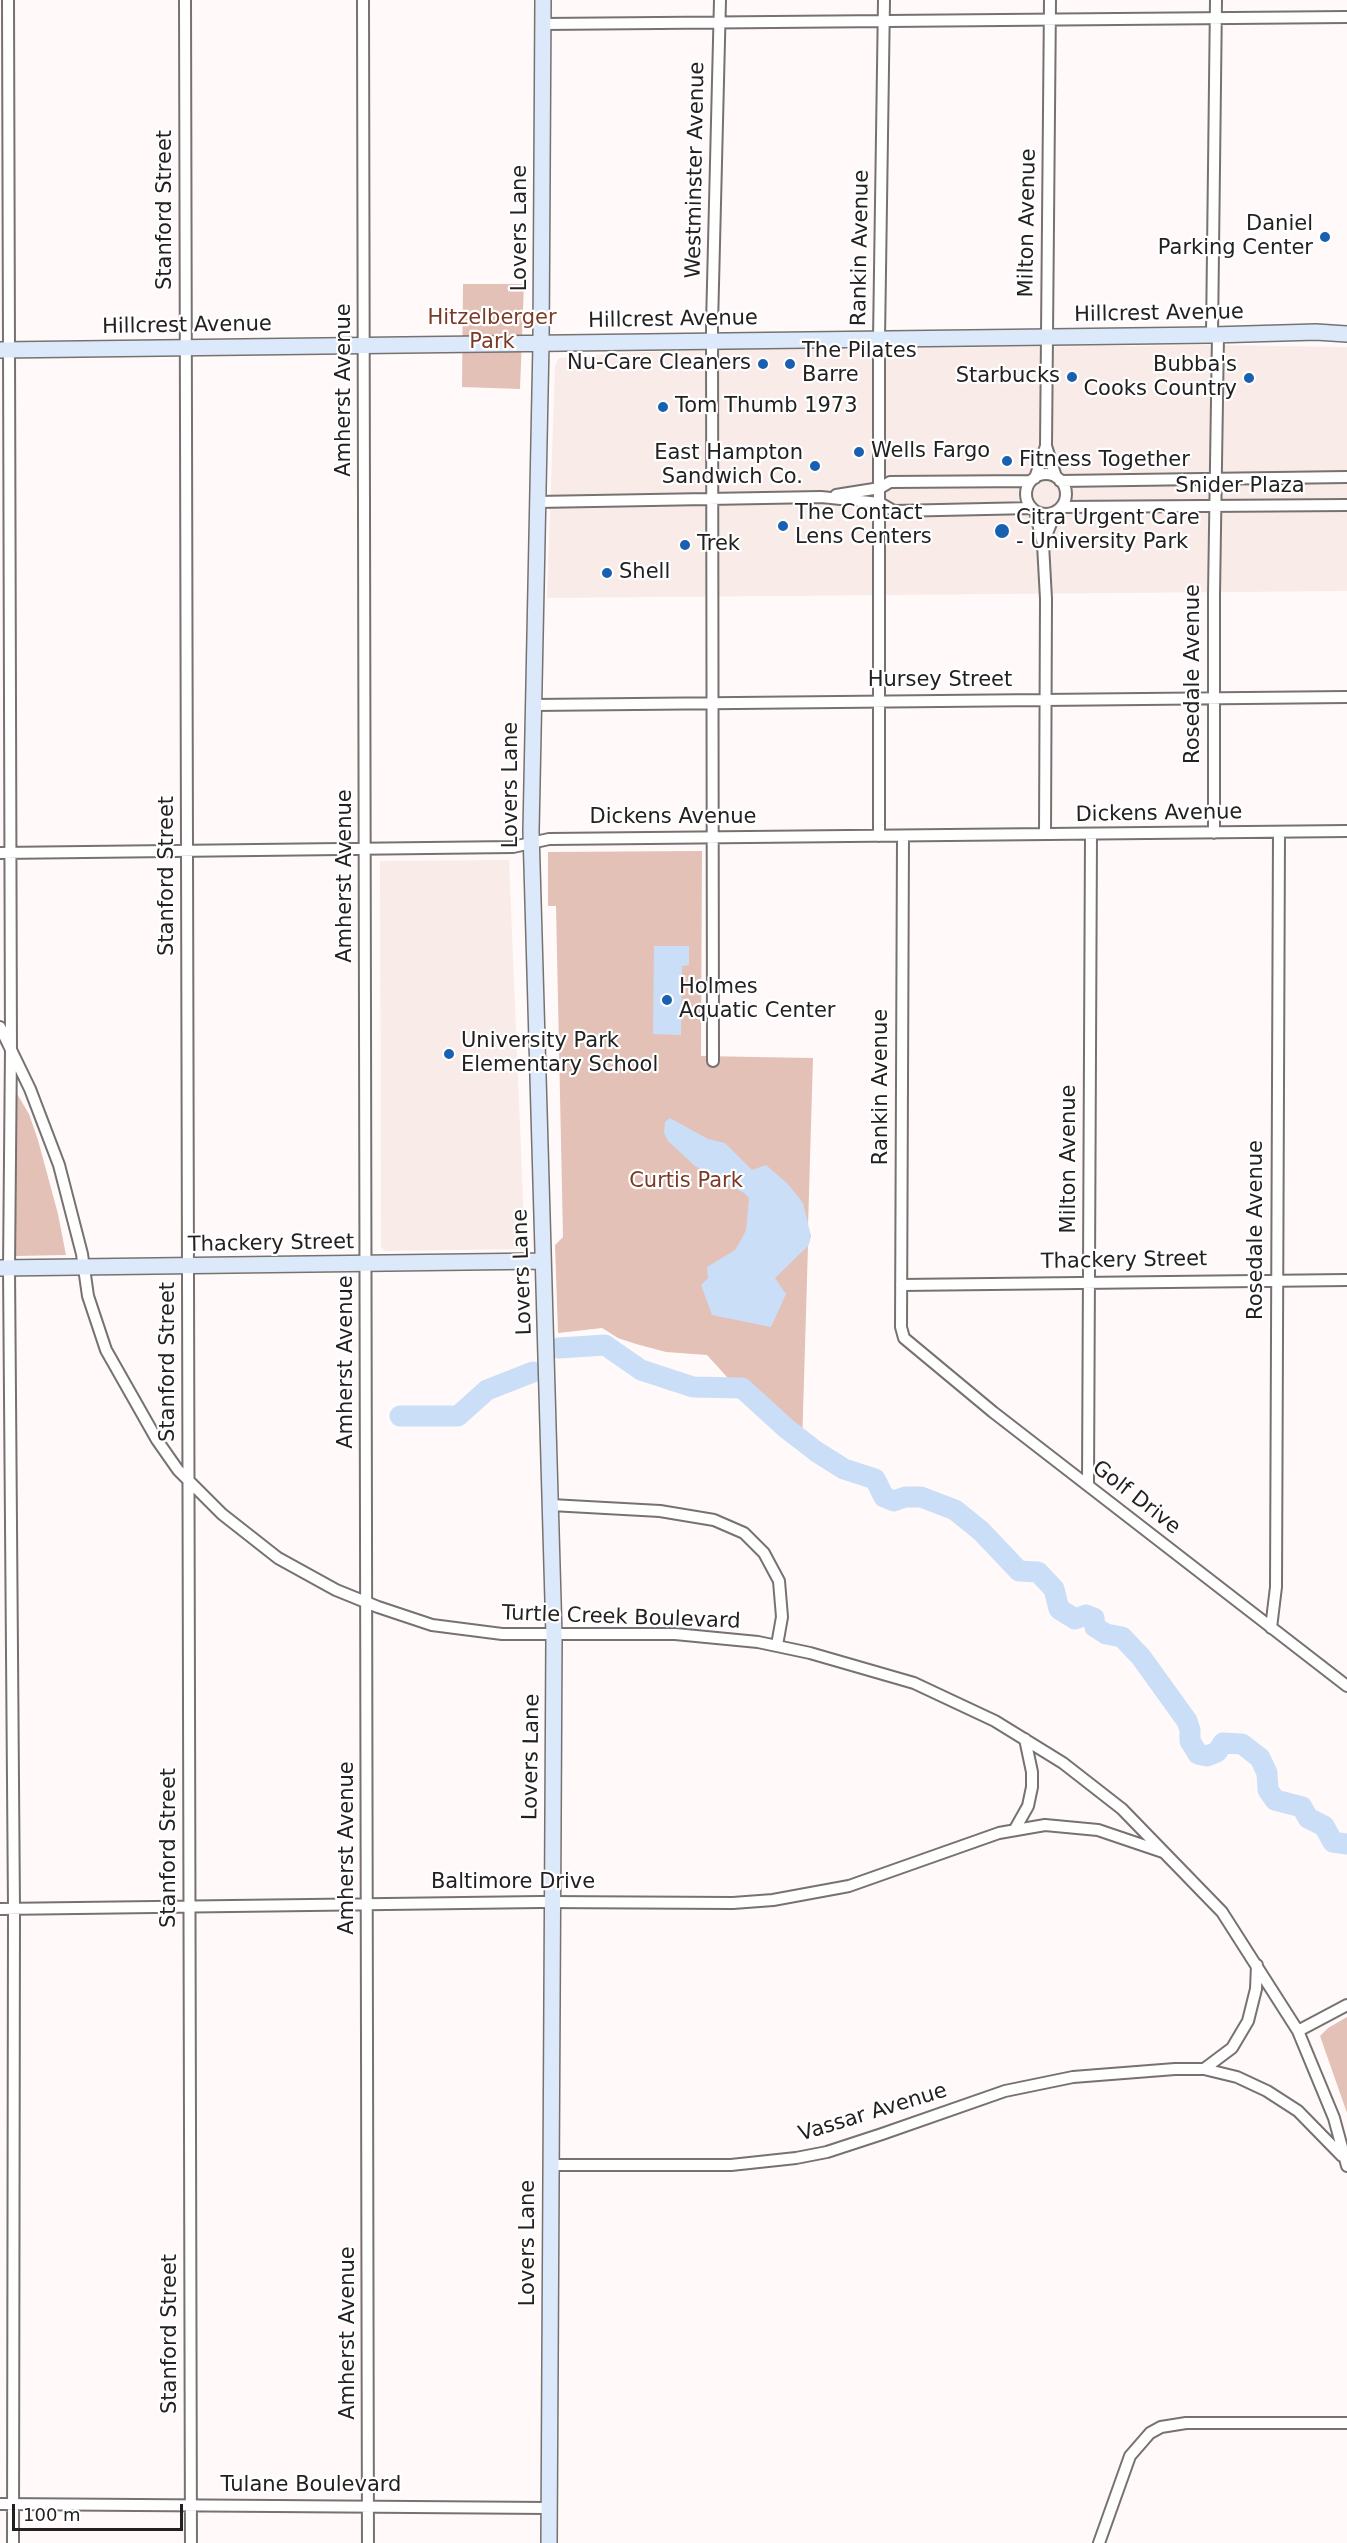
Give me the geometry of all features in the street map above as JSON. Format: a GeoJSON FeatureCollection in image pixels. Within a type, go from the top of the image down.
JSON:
{"type":"FeatureCollection","features":[{"type":"Feature","properties":{"kind":"main road","name":"Lovers Lane"},"geometry":{"type":"LineString","coordinates":[[543,0],[541,343],[531,843],[554,1636],[549,2543]]}},
{"type":"Feature","properties":{"kind":"main road","name":"Hillcrest Avenue"},"geometry":{"type":"LineString","coordinates":[[4,350],[1316,332],[1347,334]]}},
{"type":"Feature","properties":{"kind":"main road","name":"Thackery Street"},"geometry":{"type":"LineString","coordinates":[[4,1268],[543,1262]]}},
{"type":"Feature","properties":{"kind":"street"},"geometry":{"type":"LineString","coordinates":[[8,0],[4,350],[5,853],[11,1048],[4,1268],[14,1909],[13,2543]]}},
{"type":"Feature","properties":{"kind":"street","name":"Stanford Street"},"geometry":{"type":"LineString","coordinates":[[185,0],[191,2543]]}},
{"type":"Feature","properties":{"kind":"street","name":"Amherst Avenue"},"geometry":{"type":"LineString","coordinates":[[363,0],[368,2543]]}},
{"type":"Feature","properties":{"kind":"street","name":"Westminster Avenue"},"geometry":{"type":"LineString","coordinates":[[713,1061],[712,341],[720,0]]}},
{"type":"Feature","properties":{"kind":"street","name":"Rankin Avenue"},"geometry":{"type":"LineString","coordinates":[[879,836],[879,339],[884,0]]}},
{"type":"Feature","properties":{"kind":"street","name":"Milton Avenue"},"geometry":{"type":"LineString","coordinates":[[1050,0],[1046,446],[1058,479]]}},
{"type":"Feature","properties":{"kind":"street","name":"Rosedale Avenue"},"geometry":{"type":"LineString","coordinates":[[1214,832],[1216,0]]}},
{"type":"Feature","properties":{"kind":"street"},"geometry":{"type":"LineString","coordinates":[[543,24],[1347,17]]}},
{"type":"Feature","properties":{"kind":"street","name":"Milton Avenue"},"geometry":{"type":"LineString","coordinates":[[1033,480],[1046,446]]}},
{"type":"Feature","properties":{"kind":"street"},"geometry":{"type":"LineString","coordinates":[[821,497],[880,488],[888,483],[897,482],[1033,480],[1046,474],[1058,479],[1065,494],[1043,544]]}},
{"type":"Feature","properties":{"kind":"street","name":"Snider Plaza"},"geometry":{"type":"LineString","coordinates":[[1058,479],[1347,477]]}},
{"type":"Feature","properties":{"kind":"street"},"geometry":{"type":"LineString","coordinates":[[1033,480],[1026,495],[1034,510],[1043,544],[1046,599],[1045,834]]}},
{"type":"Feature","properties":{"kind":"street"},"geometry":{"type":"LineString","coordinates":[[537,502],[821,497],[880,503],[894,511],[1034,510],[1045,514],[1058,509]]}},
{"type":"Feature","properties":{"kind":"street","name":"Snider Plaza"},"geometry":{"type":"LineString","coordinates":[[1058,509],[1347,505]]}},
{"type":"Feature","properties":{"kind":"street","name":"Hursey Street"},"geometry":{"type":"LineString","coordinates":[[533,705],[1347,697]]}},
{"type":"Feature","properties":{"kind":"street","name":"Dickens Avenue"},"geometry":{"type":"LineString","coordinates":[[5,853],[513,847],[549,839],[1347,831]]}},
{"type":"Feature","properties":{"kind":"street","name":"Rosedale Avenue"},"geometry":{"type":"LineString","coordinates":[[1271,1628],[1276,1587],[1279,832]]}},
{"type":"Feature","properties":{"kind":"street","name":"Milton Avenue"},"geometry":{"type":"LineString","coordinates":[[1088,1485],[1091,834]]}},
{"type":"Feature","properties":{"kind":"street","name":"Rankin Avenue"},"geometry":{"type":"LineString","coordinates":[[903,836],[901,1327],[904,1338]]}},
{"type":"Feature","properties":{"kind":"street","name":"Turtle Creek Boulevard"},"geometry":{"type":"LineString","coordinates":[[0,1027],[34,1099],[59,1165],[82,1254],[88,1296],[97,1325],[115,1367],[157,1440],[188,1481],[222,1514],[278,1558],[336,1590],[367,1604],[432,1625],[456,1629],[554,1636],[675,1634],[777,1646],[914,1683],[964,1706],[1025,1739],[1063,1763],[1122,1809],[1222,1912],[1298,2031],[1334,2118],[1346,2162]]}},
{"type":"Feature","properties":{"kind":"street","name":"Thackery Street"},"geometry":{"type":"LineString","coordinates":[[901,1285],[1347,1280]]}},
{"type":"Feature","properties":{"kind":"street","name":"Golf Drive"},"geometry":{"type":"LineString","coordinates":[[904,1338],[993,1412],[1347,1686]]}},
{"type":"Feature","properties":{"kind":"street"},"geometry":{"type":"LineString","coordinates":[[551,1505],[660,1511],[714,1520],[744,1533],[764,1552],[779,1581],[782,1617],[777,1646]]}},
{"type":"Feature","properties":{"kind":"street"},"geometry":{"type":"LineString","coordinates":[[1015,1829],[1028,1806],[1032,1788],[1032,1772],[1025,1739]]}},
{"type":"Feature","properties":{"kind":"street","name":"Baltimore Drive"},"geometry":{"type":"LineString","coordinates":[[0,1909],[552,1902],[733,1903],[812,1894],[891,1873],[1015,1829],[1045,1825],[1098,1830],[1167,1853]]}},
{"type":"Feature","properties":{"kind":"street"},"geometry":{"type":"LineString","coordinates":[[1204,2069],[1232,2048],[1248,2020],[1256,1989],[1257,1964]]}},
{"type":"Feature","properties":{"kind":"street"},"geometry":{"type":"LineString","coordinates":[[1298,2031],[1347,2005]]}},
{"type":"Feature","properties":{"kind":"street","name":"Vassar Avenue"},"geometry":{"type":"LineString","coordinates":[[551,2165],[731,2165],[767,2162],[827,2152],[1005,2091],[1039,2083],[1112,2072],[1204,2069],[1237,2077],[1267,2091],[1298,2112],[1346,2162]]}},
{"type":"Feature","properties":{"kind":"street"},"geometry":{"type":"LineString","coordinates":[[1099,2543],[1130,2456],[1150,2433],[1161,2427],[1186,2423],[1347,2423]]}},
{"type":"Feature","properties":{"kind":"street","name":"Tulane Boulevard"},"geometry":{"type":"LineString","coordinates":[[0,2505],[549,2508]]}},
{"type":"Feature","properties":{"kind":"shaded area"},"geometry":{"type":"Polygon","coordinates":[[[1213,345],[1347,347],[1347,591],[547,598],[555,366],[559,358],[701,350],[1213,345]]]}},
{"type":"Feature","properties":{"kind":"shaded area","name":"University Park Elementary School"},"geometry":{"type":"Polygon","coordinates":[[[509,860],[525,1249],[385,1251],[381,1247],[380,861],[509,860]]]}},
{"type":"Feature","properties":{"kind":"green space","name":"Hitzelberger Park"},"geometry":{"type":"Polygon","coordinates":[[[463,284],[524,284],[520,389],[462,387],[463,284]]]}},
{"type":"Feature","properties":{"kind":"green space","name":"Curtis Park"},"geometry":{"type":"Polygon","coordinates":[[[702,851],[701,1056],[813,1058],[808,1227],[811,1236],[808,1246],[802,1446],[745,1400],[707,1355],[666,1352],[618,1338],[602,1328],[558,1333],[555,1245],[563,1237],[556,906],[548,906],[548,852],[702,851]]]}},
{"type":"Feature","properties":{"kind":"green space"},"geometry":{"type":"Polygon","coordinates":[[[16,1092],[29,1114],[38,1140],[58,1214],[66,1255],[15,1256],[16,1092]]]}},
{"type":"Feature","properties":{"kind":"green space"},"geometry":{"type":"Polygon","coordinates":[[[1347,2017],[1347,2113],[1320,2036],[1328,2028],[1347,2017]]]}},
{"type":"Feature","properties":{"kind":"water","name":"Holmes Aquatic Center"},"geometry":{"type":"Polygon","coordinates":[[[654,946],[689,946],[689,965],[682,966],[681,1035],[653,1034],[654,946]]]}},
{"type":"Feature","properties":{"kind":"water"},"geometry":{"type":"Polygon","coordinates":[[[670,1118],[708,1139],[725,1143],[752,1170],[766,1165],[788,1184],[803,1203],[811,1236],[808,1246],[775,1278],[786,1294],[771,1327],[712,1315],[701,1285],[708,1278],[707,1267],[735,1250],[741,1240],[746,1230],[749,1198],[695,1166],[668,1141],[664,1133],[665,1122],[670,1118]]]}},
{"type":"Feature","properties":{"kind":"waterway"},"geometry":{"type":"LineString","coordinates":[[559,1348],[605,1345],[641,1370],[693,1387],[742,1388],[787,1429],[817,1452],[844,1469],[875,1479],[884,1497],[894,1501],[905,1497],[921,1497],[955,1510],[981,1531],[1019,1571],[1038,1572],[1054,1589],[1059,1609],[1075,1619],[1086,1615],[1094,1618],[1095,1627],[1106,1634],[1122,1637],[1141,1657],[1187,1721],[1190,1741],[1198,1754],[1207,1756],[1217,1752],[1223,1743],[1242,1744],[1260,1758],[1267,1773],[1268,1790],[1275,1800],[1302,1807],[1308,1818],[1324,1826],[1333,1842],[1347,1844]]}},
{"type":"Feature","properties":{"kind":"waterway"},"geometry":{"type":"LineString","coordinates":[[400,1416],[458,1416],[487,1390],[533,1372]]}},
{"type":"Feature","properties":{"kind":"place","name":"Daniel Parking Center"},"geometry":{"type":"Point","coordinates":[1325,237]}},
{"type":"Feature","properties":{"kind":"place","name":"Nu-Care Cleaners"},"geometry":{"type":"Point","coordinates":[763,364]}},
{"type":"Feature","properties":{"kind":"place","name":"The Pilates Barre"},"geometry":{"type":"Point","coordinates":[790,364]}},
{"type":"Feature","properties":{"kind":"place","name":"Starbucks"},"geometry":{"type":"Point","coordinates":[1072,377]}},
{"type":"Feature","properties":{"kind":"place","name":"Bubba's Cooks Country"},"geometry":{"type":"Point","coordinates":[1249,378]}},
{"type":"Feature","properties":{"kind":"place","name":"Tom Thumb 1973"},"geometry":{"type":"Point","coordinates":[663,407]}},
{"type":"Feature","properties":{"kind":"place","name":"Wells Fargo"},"geometry":{"type":"Point","coordinates":[859,452]}},
{"type":"Feature","properties":{"kind":"place","name":"Fitness Together"},"geometry":{"type":"Point","coordinates":[1007,461]}},
{"type":"Feature","properties":{"kind":"place","name":"East Hampton Sandwich Co."},"geometry":{"type":"Point","coordinates":[815,466]}},
{"type":"Feature","properties":{"kind":"place","name":"The Contact Lens Centers"},"geometry":{"type":"Point","coordinates":[783,526]}},
{"type":"Feature","properties":{"kind":"place","name":"Citra Urgent Care - University Park"},"geometry":{"type":"Point","coordinates":[1002,531]}},
{"type":"Feature","properties":{"kind":"place","name":"Trek"},"geometry":{"type":"Point","coordinates":[685,545]}},
{"type":"Feature","properties":{"kind":"place","name":"Shell"},"geometry":{"type":"Point","coordinates":[607,573]}},
{"type":"Feature","properties":{"kind":"place","name":"Holmes Aquatic Center"},"geometry":{"type":"Point","coordinates":[667,1000]}},
{"type":"Feature","properties":{"kind":"place","name":"University Park Elementary School"},"geometry":{"type":"Point","coordinates":[449,1054]}}]}
